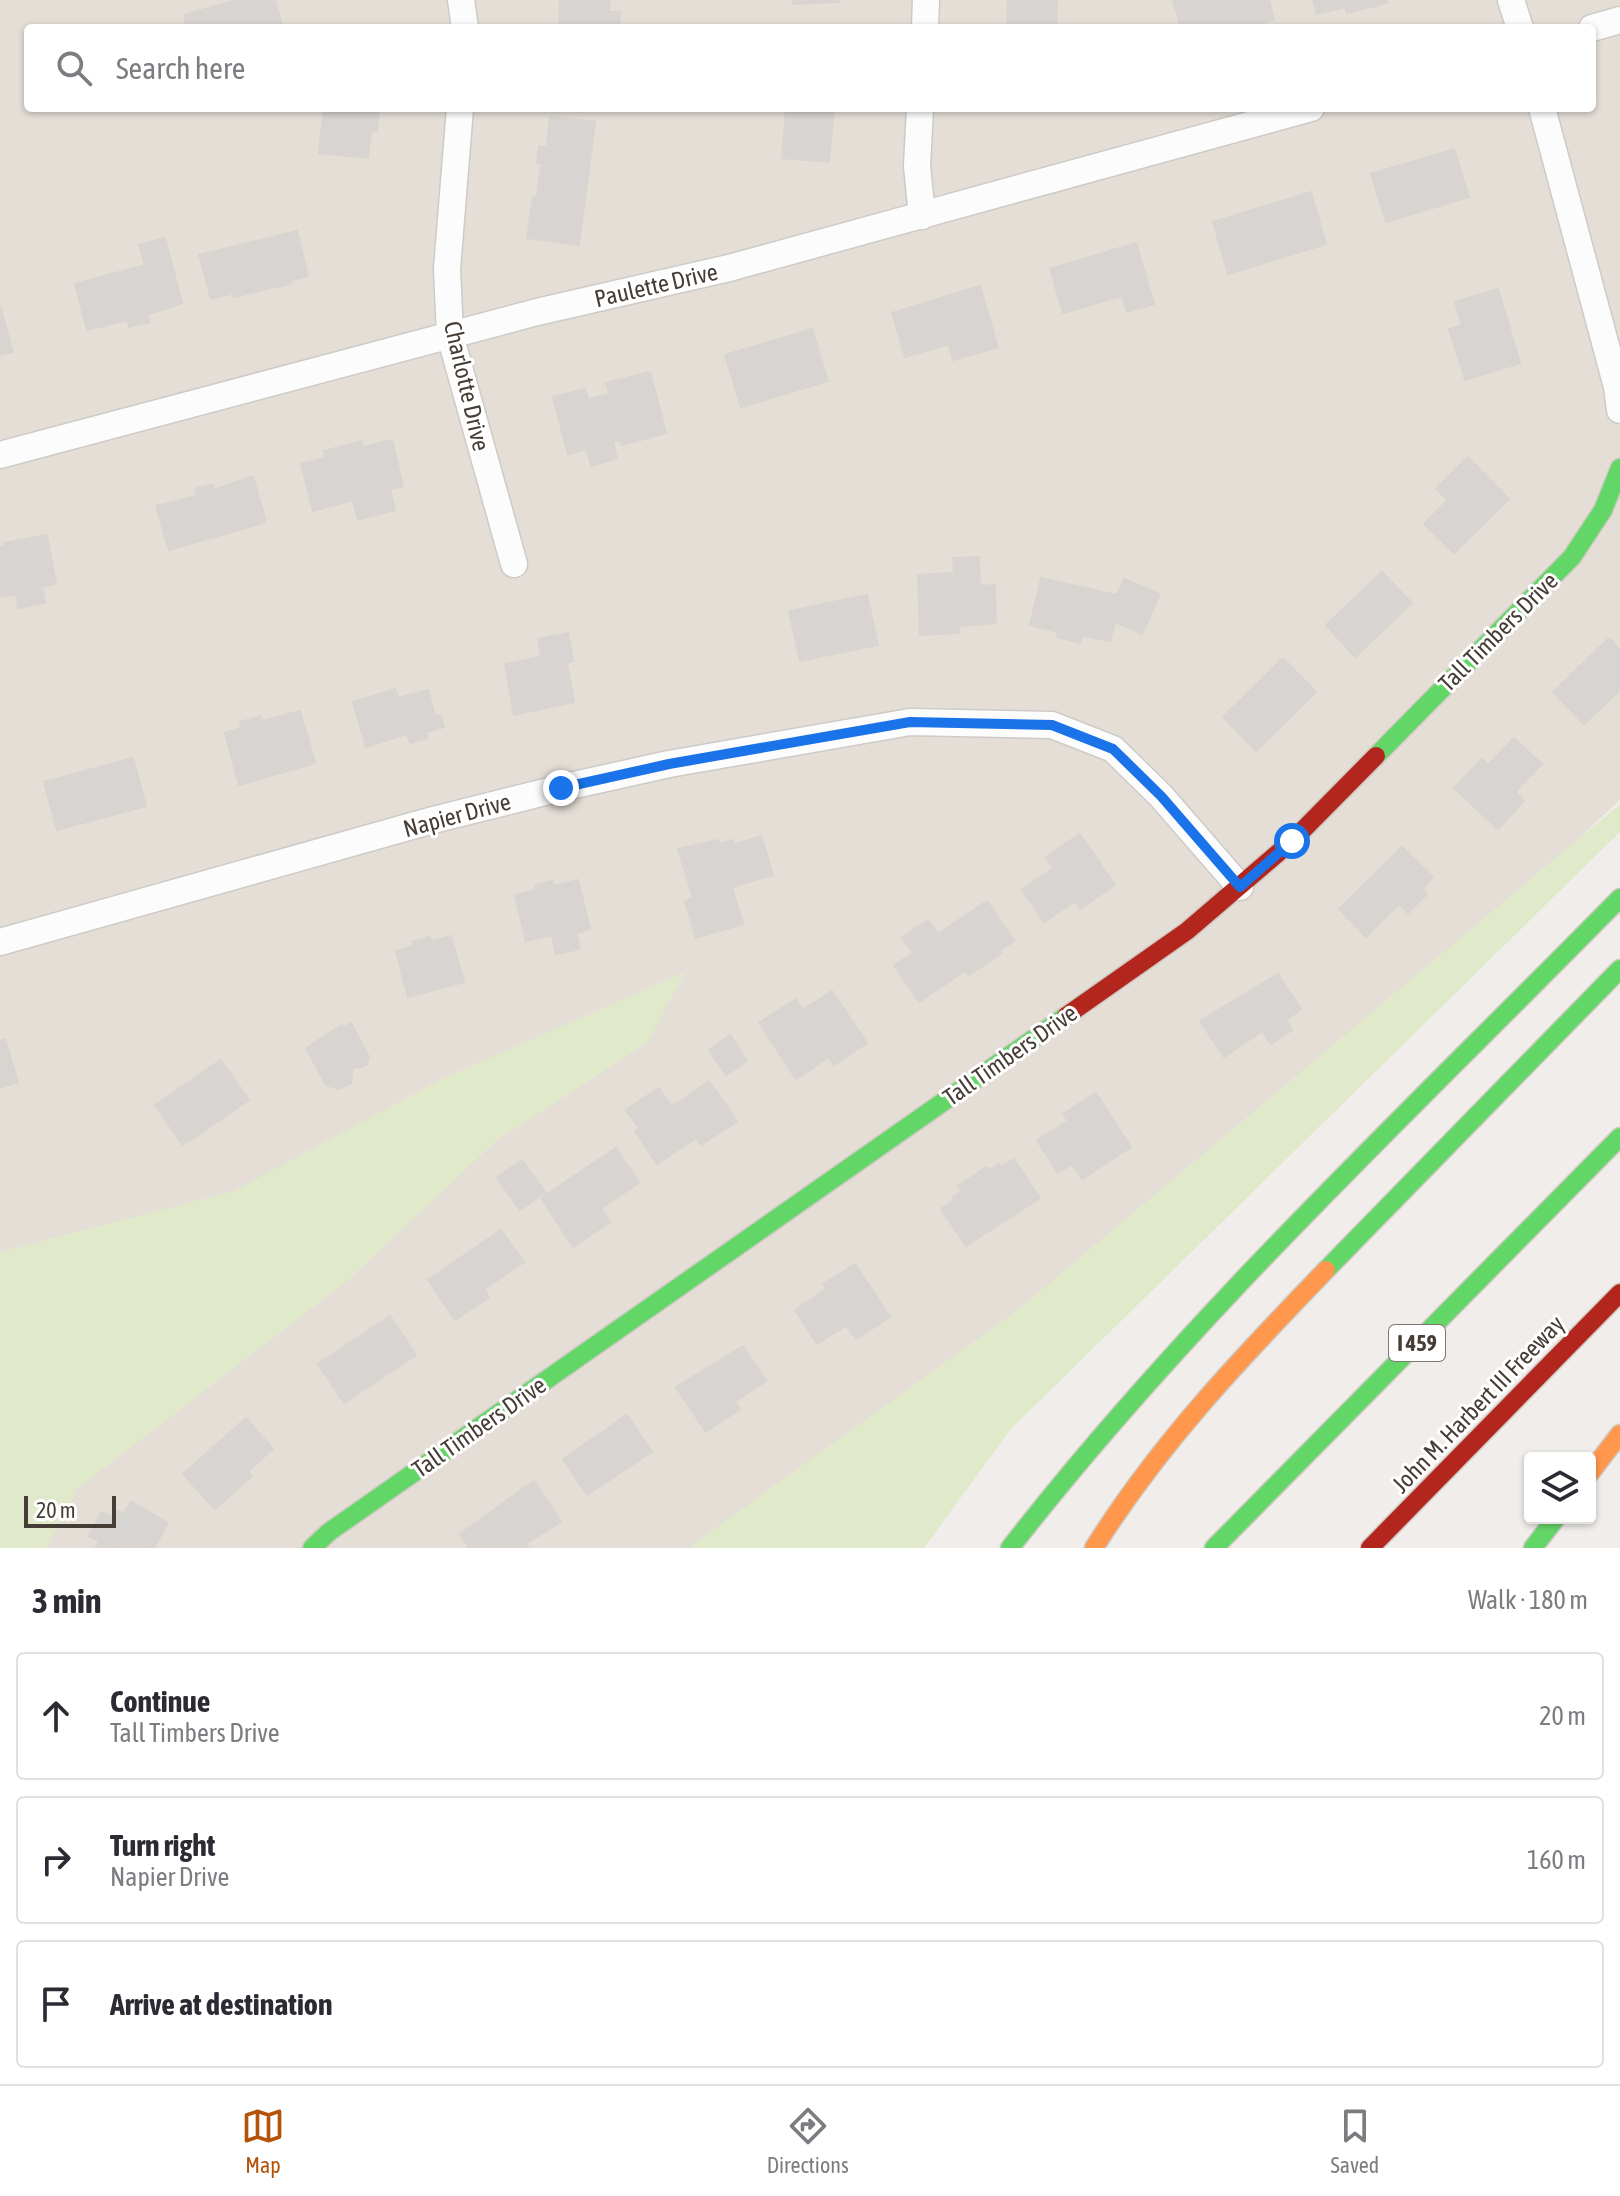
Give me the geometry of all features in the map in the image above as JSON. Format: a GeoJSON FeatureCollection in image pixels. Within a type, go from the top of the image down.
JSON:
{"type":"FeatureCollection","features":[{"type":"Feature","properties":{"kind":"main road","name":"Tall Timbers Drive"},"geometry":{"type":"LineString","coordinates":[[312,1548],[329,1532],[1187,931],[1292,841],[1572,557],[1603,510],[1620,468]]}},
{"type":"Feature","properties":{"kind":"main road"},"geometry":{"type":"LineString","coordinates":[[1010,1548],[1058,1485],[1172,1356],[1275,1247],[1620,898]]}},
{"type":"Feature","properties":{"kind":"main road"},"geometry":{"type":"LineString","coordinates":[[1094,1548],[1158,1454],[1196,1408],[1620,969]]}},
{"type":"Feature","properties":{"kind":"main road","name":"I 459"},"geometry":{"type":"LineString","coordinates":[[1214,1548],[1620,1137]]}},
{"type":"Feature","properties":{"kind":"main road","name":"John M. Harbert III Freeway"},"geometry":{"type":"LineString","coordinates":[[1370,1548],[1620,1293]]}},
{"type":"Feature","properties":{"kind":"main road"},"geometry":{"type":"LineString","coordinates":[[1596,1465],[1620,1434]]}},
{"type":"Feature","properties":{"kind":"main road"},"geometry":{"type":"LineString","coordinates":[[1533,1548],[1551,1524]]}},
{"type":"Feature","properties":{"kind":"street"},"geometry":{"type":"LineString","coordinates":[[461,0],[464,24]]}},
{"type":"Feature","properties":{"kind":"street"},"geometry":{"type":"LineString","coordinates":[[925,24],[926,0]]}},
{"type":"Feature","properties":{"kind":"street"},"geometry":{"type":"LineString","coordinates":[[1511,0],[1519,24]]}},
{"type":"Feature","properties":{"kind":"street"},"geometry":{"type":"LineString","coordinates":[[1596,27],[1620,20]]}},
{"type":"Feature","properties":{"kind":"street","name":"Charlotte Drive"},"geometry":{"type":"LineString","coordinates":[[460,112],[447,269],[450,335],[514,564]]}},
{"type":"Feature","properties":{"kind":"street"},"geometry":{"type":"LineString","coordinates":[[920,112],[917,166],[922,216]]}},
{"type":"Feature","properties":{"kind":"street","name":"Paulette Drive"},"geometry":{"type":"LineString","coordinates":[[0,455],[450,335],[729,268],[1297,112]]}},
{"type":"Feature","properties":{"kind":"street"},"geometry":{"type":"LineString","coordinates":[[1543,112],[1617,387],[1620,410]]}},
{"type":"Feature","properties":{"kind":"street","name":"Napier Drive"},"geometry":{"type":"LineString","coordinates":[[0,942],[433,820],[561,788],[669,764],[910,722],[1052,725],[1113,749],[1161,796],[1240,887]]}},
{"type":"Feature","properties":{"kind":"shaded area"},"geometry":{"type":"Polygon","coordinates":[[[0,0],[1620,0],[1620,800],[1022,1359],[861,1548],[0,1548],[0,0]]]}},
{"type":"Feature","properties":{"kind":"green space"},"geometry":{"type":"Polygon","coordinates":[[[1620,804],[1620,832],[1010,1430],[924,1548],[688,1548],[1015,1312],[1620,804]]]}},
{"type":"Feature","properties":{"kind":"green space"},"geometry":{"type":"Polygon","coordinates":[[[685,972],[647,1043],[497,1140],[347,1281],[78,1488],[46,1548],[0,1548],[0,1252],[234,1191],[442,1079],[685,972]]]}},
{"type":"Feature","properties":{"kind":"building"},"geometry":{"type":"Polygon","coordinates":[[[237,0],[275,0],[282,24],[186,24],[184,15],[237,0]]]}},
{"type":"Feature","properties":{"kind":"building"},"geometry":{"type":"Polygon","coordinates":[[[560,0],[610,0],[609,12],[620,12],[619,24],[559,24],[560,0]]]}},
{"type":"Feature","properties":{"kind":"building"},"geometry":{"type":"Polygon","coordinates":[[[793,0],[839,0],[839,2],[793,4],[793,0]]]}},
{"type":"Feature","properties":{"kind":"building"},"geometry":{"type":"Polygon","coordinates":[[[1008,0],[1057,0],[1056,24],[1007,24],[1008,0]]]}},
{"type":"Feature","properties":{"kind":"building"},"geometry":{"type":"Polygon","coordinates":[[[1173,0],[1269,0],[1274,20],[1259,24],[1180,24],[1173,0]]]}},
{"type":"Feature","properties":{"kind":"building"},"geometry":{"type":"Polygon","coordinates":[[[1313,0],[1386,0],[1387,3],[1347,13],[1345,7],[1317,14],[1313,0]]]}},
{"type":"Feature","properties":{"kind":"building"},"geometry":{"type":"Polygon","coordinates":[[[324,112],[379,112],[377,131],[371,130],[368,158],[319,153],[324,112]]]}},
{"type":"Feature","properties":{"kind":"building"},"geometry":{"type":"Polygon","coordinates":[[[786,112],[834,112],[829,162],[782,158],[786,112]]]}},
{"type":"Feature","properties":{"kind":"building"},"geometry":{"type":"Polygon","coordinates":[[[550,117],[595,122],[579,245],[527,238],[533,197],[537,197],[541,163],[537,163],[539,146],[547,147],[550,117]]]}},
{"type":"Feature","properties":{"kind":"building"},"geometry":{"type":"Polygon","coordinates":[[[1454,149],[1469,197],[1386,222],[1371,174],[1454,149]]]}},
{"type":"Feature","properties":{"kind":"building"},"geometry":{"type":"Polygon","coordinates":[[[1311,192],[1326,244],[1228,274],[1213,222],[1311,192]]]}},
{"type":"Feature","properties":{"kind":"building"},"geometry":{"type":"Polygon","coordinates":[[[297,231],[308,276],[234,297],[234,293],[211,299],[199,255],[297,231]]]}},
{"type":"Feature","properties":{"kind":"building"},"geometry":{"type":"Polygon","coordinates":[[[165,238],[182,303],[147,315],[149,322],[129,327],[127,320],[87,330],[75,284],[145,265],[139,245],[165,238]]]}},
{"type":"Feature","properties":{"kind":"building"},"geometry":{"type":"Polygon","coordinates":[[[1136,243],[1154,304],[1127,312],[1122,296],[1063,313],[1050,269],[1136,243]]]}},
{"type":"Feature","properties":{"kind":"building"},"geometry":{"type":"Polygon","coordinates":[[[980,286],[998,347],[953,360],[949,344],[905,357],[892,313],[980,286]]]}},
{"type":"Feature","properties":{"kind":"building"},"geometry":{"type":"Polygon","coordinates":[[[1498,289],[1520,363],[1465,380],[1449,329],[1462,325],[1455,302],[1498,289]]]}},
{"type":"Feature","properties":{"kind":"building"},"geometry":{"type":"Polygon","coordinates":[[[0,306],[13,352],[0,355],[0,306]]]}},
{"type":"Feature","properties":{"kind":"building"},"geometry":{"type":"Polygon","coordinates":[[[812,329],[828,381],[741,407],[725,355],[812,329]]]}},
{"type":"Feature","properties":{"kind":"building"},"geometry":{"type":"Polygon","coordinates":[[[650,372],[666,433],[622,445],[620,440],[613,442],[617,458],[591,466],[587,449],[568,454],[553,397],[585,389],[588,399],[610,394],[606,383],[650,372]]]}},
{"type":"Feature","properties":{"kind":"building"},"geometry":{"type":"Polygon","coordinates":[[[392,440],[403,486],[390,489],[395,510],[358,520],[353,500],[313,511],[301,464],[325,458],[324,451],[362,441],[363,447],[392,440]]]}},
{"type":"Feature","properties":{"kind":"building"},"geometry":{"type":"Polygon","coordinates":[[[1468,457],[1509,499],[1454,553],[1424,524],[1448,500],[1436,489],[1468,457]]]}},
{"type":"Feature","properties":{"kind":"building"},"geometry":{"type":"Polygon","coordinates":[[[253,476],[266,522],[169,550],[156,506],[197,496],[195,489],[213,484],[214,490],[253,476]]]}},
{"type":"Feature","properties":{"kind":"building"},"geometry":{"type":"Polygon","coordinates":[[[47,535],[56,584],[42,587],[45,603],[18,608],[16,594],[0,597],[0,547],[5,546],[4,543],[47,535]]]}},
{"type":"Feature","properties":{"kind":"building"},"geometry":{"type":"Polygon","coordinates":[[[979,557],[980,586],[995,585],[996,623],[959,626],[959,633],[920,635],[918,575],[954,573],[953,558],[979,557]]]}},
{"type":"Feature","properties":{"kind":"building"},"geometry":{"type":"Polygon","coordinates":[[[1382,572],[1412,603],[1355,657],[1326,625],[1382,572]]]}},
{"type":"Feature","properties":{"kind":"building"},"geometry":{"type":"Polygon","coordinates":[[[1041,578],[1117,595],[1124,579],[1160,594],[1142,634],[1115,622],[1110,641],[1082,635],[1080,643],[1057,637],[1058,632],[1030,625],[1041,578]]]}},
{"type":"Feature","properties":{"kind":"building"},"geometry":{"type":"Polygon","coordinates":[[[867,595],[878,645],[800,661],[789,611],[867,595]]]}},
{"type":"Feature","properties":{"kind":"building"},"geometry":{"type":"Polygon","coordinates":[[[568,633],[573,661],[567,663],[574,702],[514,715],[505,664],[541,657],[538,639],[568,633]]]}},
{"type":"Feature","properties":{"kind":"building"},"geometry":{"type":"Polygon","coordinates":[[[1609,638],[1620,650],[1620,690],[1584,724],[1553,692],[1609,638]]]}},
{"type":"Feature","properties":{"kind":"building"},"geometry":{"type":"Polygon","coordinates":[[[1283,658],[1316,692],[1256,751],[1223,717],[1283,658]]]}},
{"type":"Feature","properties":{"kind":"building"},"geometry":{"type":"Polygon","coordinates":[[[395,689],[398,698],[428,690],[435,716],[440,715],[444,727],[426,732],[427,738],[410,743],[407,734],[366,747],[353,702],[395,689]]]}},
{"type":"Feature","properties":{"kind":"building"},"geometry":{"type":"Polygon","coordinates":[[[300,711],[315,763],[239,785],[225,733],[241,728],[240,722],[261,716],[263,721],[300,711]]]}},
{"type":"Feature","properties":{"kind":"building"},"geometry":{"type":"Polygon","coordinates":[[[1514,738],[1542,764],[1515,792],[1524,801],[1498,829],[1454,788],[1482,759],[1488,765],[1514,738]]]}},
{"type":"Feature","properties":{"kind":"building"},"geometry":{"type":"Polygon","coordinates":[[[133,758],[146,806],[57,830],[44,782],[133,758]]]}},
{"type":"Feature","properties":{"kind":"building"},"geometry":{"type":"Polygon","coordinates":[[[1080,834],[1115,885],[1080,909],[1075,901],[1044,922],[1022,890],[1053,868],[1046,857],[1080,834]]]}},
{"type":"Feature","properties":{"kind":"building"},"geometry":{"type":"Polygon","coordinates":[[[761,836],[773,875],[732,887],[743,924],[696,938],[685,901],[693,898],[678,849],[718,840],[719,844],[732,840],[733,845],[761,836]]]}},
{"type":"Feature","properties":{"kind":"building"},"geometry":{"type":"Polygon","coordinates":[[[1402,847],[1433,877],[1422,889],[1427,894],[1408,913],[1399,904],[1366,937],[1339,909],[1402,847]]]}},
{"type":"Feature","properties":{"kind":"building"},"geometry":{"type":"Polygon","coordinates":[[[578,880],[590,929],[576,933],[580,949],[556,954],[552,935],[526,941],[515,895],[536,890],[535,885],[553,881],[554,886],[578,880]]]}},
{"type":"Feature","properties":{"kind":"building"},"geometry":{"type":"Polygon","coordinates":[[[987,901],[1014,941],[969,975],[966,970],[919,1002],[894,965],[913,953],[902,938],[928,920],[938,934],[987,901]]]}},
{"type":"Feature","properties":{"kind":"building"},"geometry":{"type":"Polygon","coordinates":[[[451,936],[464,982],[408,997],[396,951],[430,937],[431,941],[451,936]]]}},
{"type":"Feature","properties":{"kind":"building"},"geometry":{"type":"Polygon","coordinates":[[[1278,974],[1301,1009],[1286,1020],[1292,1030],[1271,1044],[1262,1031],[1224,1057],[1200,1021],[1278,974]]]}},
{"type":"Feature","properties":{"kind":"building"},"geometry":{"type":"Polygon","coordinates":[[[832,991],[867,1043],[834,1065],[829,1057],[796,1079],[759,1023],[796,999],[802,1010],[832,991]]]}},
{"type":"Feature","properties":{"kind":"building"},"geometry":{"type":"Polygon","coordinates":[[[351,1023],[369,1057],[367,1064],[353,1067],[351,1083],[339,1089],[326,1085],[306,1048],[342,1025],[343,1028],[351,1023]]]}},
{"type":"Feature","properties":{"kind":"building"},"geometry":{"type":"Polygon","coordinates":[[[730,1035],[747,1061],[726,1075],[709,1050],[730,1035]]]}},
{"type":"Feature","properties":{"kind":"building"},"geometry":{"type":"Polygon","coordinates":[[[5,1039],[18,1082],[0,1088],[0,1041],[5,1039]]]}},
{"type":"Feature","properties":{"kind":"building"},"geometry":{"type":"Polygon","coordinates":[[[221,1060],[249,1100],[183,1145],[155,1105],[221,1060]]]}},
{"type":"Feature","properties":{"kind":"building"},"geometry":{"type":"Polygon","coordinates":[[[709,1081],[737,1121],[701,1145],[696,1138],[657,1164],[635,1131],[639,1128],[626,1110],[659,1088],[672,1107],[709,1081]]]}},
{"type":"Feature","properties":{"kind":"building"},"geometry":{"type":"Polygon","coordinates":[[[1096,1093],[1131,1147],[1082,1179],[1072,1164],[1058,1173],[1037,1140],[1068,1121],[1063,1114],[1096,1093]]]}},
{"type":"Feature","properties":{"kind":"building"},"geometry":{"type":"Polygon","coordinates":[[[616,1148],[639,1183],[601,1208],[610,1222],[573,1247],[541,1198],[616,1148]]]}},
{"type":"Feature","properties":{"kind":"building"},"geometry":{"type":"Polygon","coordinates":[[[1014,1159],[1040,1198],[966,1246],[941,1209],[962,1191],[958,1186],[987,1167],[990,1170],[1014,1159]]]}},
{"type":"Feature","properties":{"kind":"building"},"geometry":{"type":"Polygon","coordinates":[[[522,1160],[545,1192],[520,1210],[497,1178],[522,1160]]]}},
{"type":"Feature","properties":{"kind":"building"},"geometry":{"type":"Polygon","coordinates":[[[501,1230],[524,1262],[484,1289],[489,1297],[455,1320],[428,1280],[501,1230]]]}},
{"type":"Feature","properties":{"kind":"building"},"geometry":{"type":"Polygon","coordinates":[[[855,1264],[890,1317],[856,1339],[846,1326],[817,1344],[795,1310],[826,1289],[823,1284],[855,1264]]]}},
{"type":"Feature","properties":{"kind":"building"},"geometry":{"type":"Polygon","coordinates":[[[390,1316],[416,1355],[344,1403],[318,1364],[390,1316]]]}},
{"type":"Feature","properties":{"kind":"building"},"geometry":{"type":"Polygon","coordinates":[[[743,1346],[766,1381],[735,1402],[740,1409],[706,1432],[676,1387],[743,1346]]]}},
{"type":"Feature","properties":{"kind":"building"},"geometry":{"type":"Polygon","coordinates":[[[627,1415],[652,1452],[587,1495],[563,1459],[627,1415]]]}},
{"type":"Feature","properties":{"kind":"building"},"geometry":{"type":"Polygon","coordinates":[[[246,1418],[273,1449],[248,1471],[252,1476],[215,1509],[183,1474],[246,1418]]]}},
{"type":"Feature","properties":{"kind":"building"},"geometry":{"type":"Polygon","coordinates":[[[534,1481],[561,1521],[526,1544],[529,1548],[469,1548],[460,1534],[534,1481]]]}},
{"type":"Feature","properties":{"kind":"building"},"geometry":{"type":"Polygon","coordinates":[[[131,1501],[168,1523],[154,1548],[96,1547],[99,1541],[88,1536],[102,1512],[113,1518],[117,1510],[124,1514],[131,1501]]]}},
{"type":"Feature","properties":{"kind":"traffic: fast"},"geometry":{"type":"LineString","coordinates":[[1376,756],[1572,557],[1603,510],[1620,468]]}},
{"type":"Feature","properties":{"kind":"traffic: fast"},"geometry":{"type":"LineString","coordinates":[[1010,1548],[1153,1377],[1228,1295],[1620,898]]}},
{"type":"Feature","properties":{"kind":"traffic: fast"},"geometry":{"type":"LineString","coordinates":[[1326,1270],[1620,969]]}},
{"type":"Feature","properties":{"kind":"traffic: fast"},"geometry":{"type":"LineString","coordinates":[[312,1548],[329,1532],[1066,1016]]}},
{"type":"Feature","properties":{"kind":"traffic: fast"},"geometry":{"type":"LineString","coordinates":[[1214,1548],[1620,1137]]}},
{"type":"Feature","properties":{"kind":"traffic: fast"},"geometry":{"type":"LineString","coordinates":[[1533,1548],[1551,1524]]}},
{"type":"Feature","properties":{"kind":"traffic: slow"},"geometry":{"type":"LineString","coordinates":[[1094,1548],[1174,1438],[1232,1369],[1326,1270]]}},
{"type":"Feature","properties":{"kind":"traffic: slow"},"geometry":{"type":"LineString","coordinates":[[1596,1465],[1620,1434]]}},
{"type":"Feature","properties":{"kind":"traffic: jam"},"geometry":{"type":"LineString","coordinates":[[1066,1016],[1187,931],[1292,841],[1376,756]]}},
{"type":"Feature","properties":{"kind":"traffic: jam"},"geometry":{"type":"LineString","coordinates":[[1370,1548],[1620,1293]]}},
{"type":"Feature","properties":{"kind":"route"},"geometry":{"type":"LineString","coordinates":[[561,788],[669,764],[910,722],[1052,725],[1113,749],[1161,796],[1240,887],[1292,841]]}}]}
